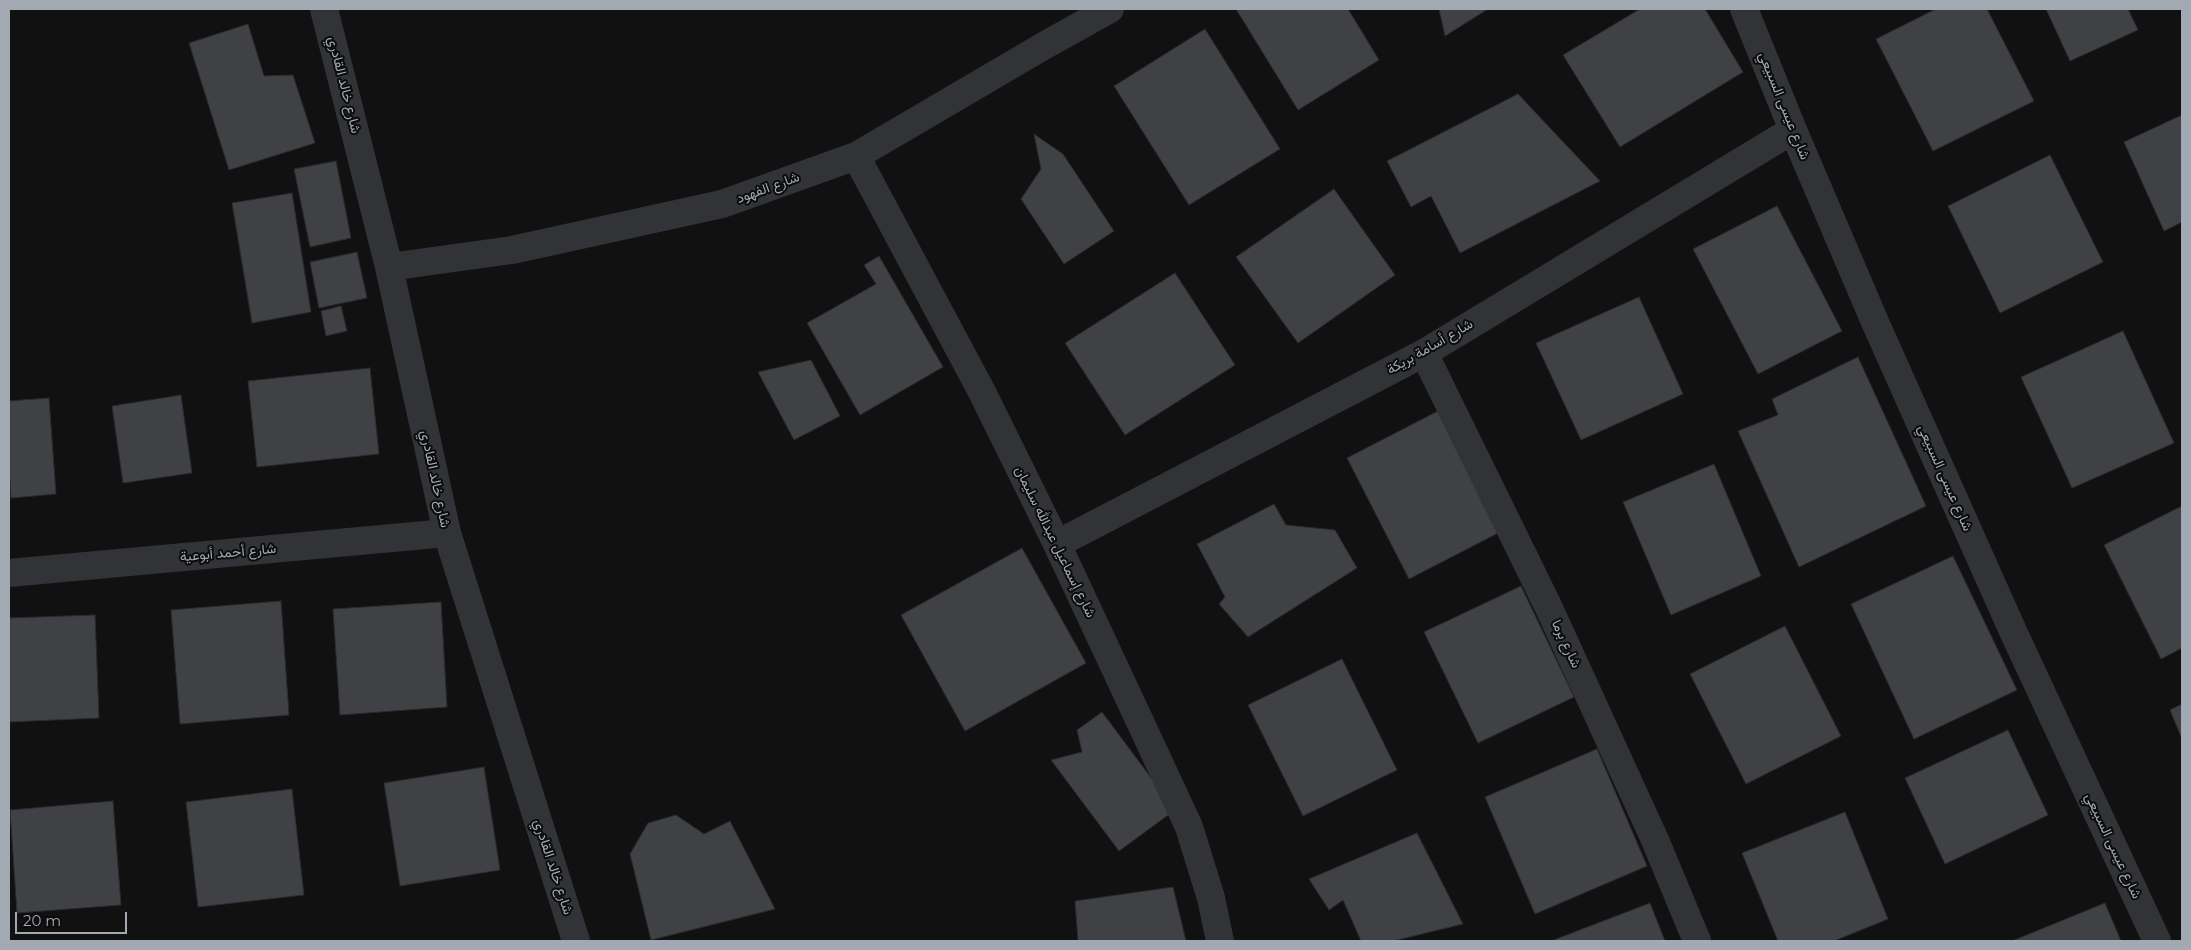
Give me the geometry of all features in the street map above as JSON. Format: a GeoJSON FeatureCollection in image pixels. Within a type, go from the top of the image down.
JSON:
{"type":"FeatureCollection","features":[{"type":"Feature","properties":{"kind":"street","name":"شارع خالد القادري"},"geometry":{"type":"LineString","coordinates":[[324,9],[389,267],[446,533],[576,941]]}},
{"type":"Feature","properties":{"kind":"street","name":"شارع الفهود"},"geometry":{"type":"LineString","coordinates":[[389,267],[512,250],[722,204],[856,156],[1110,9]]}},
{"type":"Feature","properties":{"kind":"street","name":"شارع عيسى السبيعي"},"geometry":{"type":"LineString","coordinates":[[1744,9],[1793,130],[1879,331],[2012,629],[2157,941]]}},
{"type":"Feature","properties":{"kind":"street","name":"شارع أسامة بريكة"},"geometry":{"type":"LineString","coordinates":[[1057,544],[1424,352],[1793,130]]}},
{"type":"Feature","properties":{"kind":"street","name":"شارع إسماعيل عبدالله سليمان"},"geometry":{"type":"LineString","coordinates":[[856,156],[982,392],[1057,544],[1189,827],[1211,898],[1220,941]]}},
{"type":"Feature","properties":{"kind":"street","name":"شارع برما"},"geometry":{"type":"LineString","coordinates":[[1424,352],[1550,608],[1655,840],[1697,941]]}},
{"type":"Feature","properties":{"kind":"street","name":"شارع أحمد أبوعية"},"geometry":{"type":"LineString","coordinates":[[9,573],[446,533]]}},
{"type":"Feature","properties":{"kind":"building"},"geometry":{"type":"Polygon","coordinates":[[[1236,9],[1348,9],[1379,60],[1298,110],[1236,9]]]}},
{"type":"Feature","properties":{"kind":"building"},"geometry":{"type":"Polygon","coordinates":[[[1439,9],[1488,9],[1445,36],[1439,9]]]}},
{"type":"Feature","properties":{"kind":"building"},"geometry":{"type":"Polygon","coordinates":[[[1640,9],[1705,9],[1743,72],[1620,147],[1563,55],[1640,9]]]}},
{"type":"Feature","properties":{"kind":"building"},"geometry":{"type":"Polygon","coordinates":[[[1936,9],[1987,9],[2034,101],[1933,151],[1876,39],[1936,9]]]}},
{"type":"Feature","properties":{"kind":"building"},"geometry":{"type":"Polygon","coordinates":[[[2046,9],[2128,9],[2138,30],[2070,61],[2046,9]]]}},
{"type":"Feature","properties":{"kind":"building"},"geometry":{"type":"Polygon","coordinates":[[[248,24],[264,76],[293,75],[315,143],[229,170],[189,43],[248,24]]]}},
{"type":"Feature","properties":{"kind":"building"},"geometry":{"type":"Polygon","coordinates":[[[1205,29],[1280,149],[1189,205],[1114,86],[1205,29]]]}},
{"type":"Feature","properties":{"kind":"building"},"geometry":{"type":"Polygon","coordinates":[[[1518,94],[1600,181],[1460,253],[1431,196],[1411,207],[1387,161],[1518,94]]]}},
{"type":"Feature","properties":{"kind":"building"},"geometry":{"type":"Polygon","coordinates":[[[2182,115],[2182,222],[2164,231],[2124,142],[2182,115]]]}},
{"type":"Feature","properties":{"kind":"building"},"geometry":{"type":"Polygon","coordinates":[[[1034,134],[1063,154],[1114,231],[1064,264],[1021,199],[1041,169],[1034,134]]]}},
{"type":"Feature","properties":{"kind":"building"},"geometry":{"type":"Polygon","coordinates":[[[2050,155],[2103,262],[2000,313],[1948,206],[2050,155]]]}},
{"type":"Feature","properties":{"kind":"building"},"geometry":{"type":"Polygon","coordinates":[[[336,161],[351,238],[310,247],[294,169],[336,161]]]}},
{"type":"Feature","properties":{"kind":"building"},"geometry":{"type":"Polygon","coordinates":[[[1334,189],[1395,275],[1298,343],[1236,257],[1334,189]]]}},
{"type":"Feature","properties":{"kind":"building"},"geometry":{"type":"Polygon","coordinates":[[[292,193],[311,312],[252,323],[232,203],[292,193]]]}},
{"type":"Feature","properties":{"kind":"building"},"geometry":{"type":"Polygon","coordinates":[[[1777,206],[1842,331],[1758,374],[1693,249],[1777,206]]]}},
{"type":"Feature","properties":{"kind":"building"},"geometry":{"type":"Polygon","coordinates":[[[357,252],[367,298],[319,308],[310,262],[357,252]]]}},
{"type":"Feature","properties":{"kind":"building"},"geometry":{"type":"Polygon","coordinates":[[[879,256],[943,367],[860,415],[807,323],[876,284],[864,265],[879,256]]]}},
{"type":"Feature","properties":{"kind":"building"},"geometry":{"type":"Polygon","coordinates":[[[1175,273],[1235,365],[1125,435],[1065,343],[1175,273]]]}},
{"type":"Feature","properties":{"kind":"building"},"geometry":{"type":"Polygon","coordinates":[[[1639,297],[1683,394],[1581,440],[1536,343],[1639,297]]]}},
{"type":"Feature","properties":{"kind":"building"},"geometry":{"type":"Polygon","coordinates":[[[341,306],[347,331],[326,336],[321,311],[341,306]]]}},
{"type":"Feature","properties":{"kind":"building"},"geometry":{"type":"Polygon","coordinates":[[[2123,331],[2174,443],[2072,488],[2021,377],[2123,331]]]}},
{"type":"Feature","properties":{"kind":"building"},"geometry":{"type":"Polygon","coordinates":[[[1858,357],[1926,506],[1799,567],[1738,431],[1778,415],[1772,399],[1858,357]]]}},
{"type":"Feature","properties":{"kind":"building"},"geometry":{"type":"Polygon","coordinates":[[[811,360],[840,416],[794,440],[758,372],[811,360]]]}},
{"type":"Feature","properties":{"kind":"building"},"geometry":{"type":"Polygon","coordinates":[[[370,368],[379,454],[257,467],[248,381],[370,368]]]}},
{"type":"Feature","properties":{"kind":"building"},"geometry":{"type":"Polygon","coordinates":[[[181,395],[192,473],[123,483],[112,406],[181,395]]]}},
{"type":"Feature","properties":{"kind":"building"},"geometry":{"type":"Polygon","coordinates":[[[49,398],[56,494],[11,498],[9,401],[49,398]]]}},
{"type":"Feature","properties":{"kind":"building"},"geometry":{"type":"Polygon","coordinates":[[[1440,410],[1502,531],[1409,579],[1347,458],[1440,410]]]}},
{"type":"Feature","properties":{"kind":"building"},"geometry":{"type":"Polygon","coordinates":[[[1714,464],[1761,576],[1671,615],[1623,502],[1714,464]]]}},
{"type":"Feature","properties":{"kind":"building"},"geometry":{"type":"Polygon","coordinates":[[[1274,504],[1286,525],[1335,530],[1357,568],[1248,637],[1219,604],[1225,597],[1197,544],[1274,504]]]}},
{"type":"Feature","properties":{"kind":"building"},"geometry":{"type":"Polygon","coordinates":[[[2182,506],[2182,648],[2161,659],[2104,545],[2182,506]]]}},
{"type":"Feature","properties":{"kind":"building"},"geometry":{"type":"Polygon","coordinates":[[[1022,548],[1086,663],[965,731],[901,615],[1022,548]]]}},
{"type":"Feature","properties":{"kind":"building"},"geometry":{"type":"Polygon","coordinates":[[[1953,556],[2017,690],[1914,739],[1851,604],[1953,556]]]}},
{"type":"Feature","properties":{"kind":"building"},"geometry":{"type":"Polygon","coordinates":[[[1521,586],[1574,697],[1478,743],[1424,632],[1521,586]]]}},
{"type":"Feature","properties":{"kind":"building"},"geometry":{"type":"Polygon","coordinates":[[[281,601],[289,715],[180,724],[171,610],[281,601]]]}},
{"type":"Feature","properties":{"kind":"building"},"geometry":{"type":"Polygon","coordinates":[[[441,602],[447,707],[340,715],[333,609],[441,602]]]}},
{"type":"Feature","properties":{"kind":"building"},"geometry":{"type":"Polygon","coordinates":[[[95,615],[99,718],[9,722],[9,618],[95,615]]]}},
{"type":"Feature","properties":{"kind":"building"},"geometry":{"type":"Polygon","coordinates":[[[1785,626],[1841,736],[1746,784],[1690,674],[1785,626]]]}},
{"type":"Feature","properties":{"kind":"building"},"geometry":{"type":"Polygon","coordinates":[[[1342,659],[1397,770],[1303,816],[1248,705],[1342,659]]]}},
{"type":"Feature","properties":{"kind":"building"},"geometry":{"type":"Polygon","coordinates":[[[2182,704],[2182,739],[2170,710],[2182,704]]]}},
{"type":"Feature","properties":{"kind":"building"},"geometry":{"type":"Polygon","coordinates":[[[1102,712],[1175,810],[1119,851],[1051,760],[1082,752],[1077,730],[1102,712]]]}},
{"type":"Feature","properties":{"kind":"building"},"geometry":{"type":"Polygon","coordinates":[[[2008,730],[2048,815],[1945,864],[1905,778],[2008,730]]]}},
{"type":"Feature","properties":{"kind":"building"},"geometry":{"type":"Polygon","coordinates":[[[1597,749],[1647,866],[1535,914],[1485,797],[1597,749]]]}},
{"type":"Feature","properties":{"kind":"building"},"geometry":{"type":"Polygon","coordinates":[[[484,767],[500,870],[400,886],[384,783],[484,767]]]}},
{"type":"Feature","properties":{"kind":"building"},"geometry":{"type":"Polygon","coordinates":[[[292,789],[304,895],[198,907],[186,802],[292,789]]]}},
{"type":"Feature","properties":{"kind":"building"},"geometry":{"type":"Polygon","coordinates":[[[113,801],[121,905],[17,913],[10,810],[113,801]]]}},
{"type":"Feature","properties":{"kind":"building"},"geometry":{"type":"Polygon","coordinates":[[[1845,812],[1888,919],[1834,941],[1778,941],[1742,853],[1845,812]]]}},
{"type":"Feature","properties":{"kind":"building"},"geometry":{"type":"Polygon","coordinates":[[[676,815],[704,834],[730,821],[775,909],[651,940],[630,854],[648,823],[676,815]]]}},
{"type":"Feature","properties":{"kind":"building"},"geometry":{"type":"Polygon","coordinates":[[[1417,833],[1463,924],[1393,941],[1361,941],[1343,900],[1329,910],[1309,879],[1417,833]]]}},
{"type":"Feature","properties":{"kind":"building"},"geometry":{"type":"Polygon","coordinates":[[[1173,887],[1186,941],[1078,941],[1075,901],[1173,887]]]}},
{"type":"Feature","properties":{"kind":"building"},"geometry":{"type":"Polygon","coordinates":[[[1650,903],[1665,941],[1551,941],[1650,903]]]}},
{"type":"Feature","properties":{"kind":"building"},"geometry":{"type":"Polygon","coordinates":[[[2105,903],[2121,941],[2012,941],[2105,903]]]}}]}
